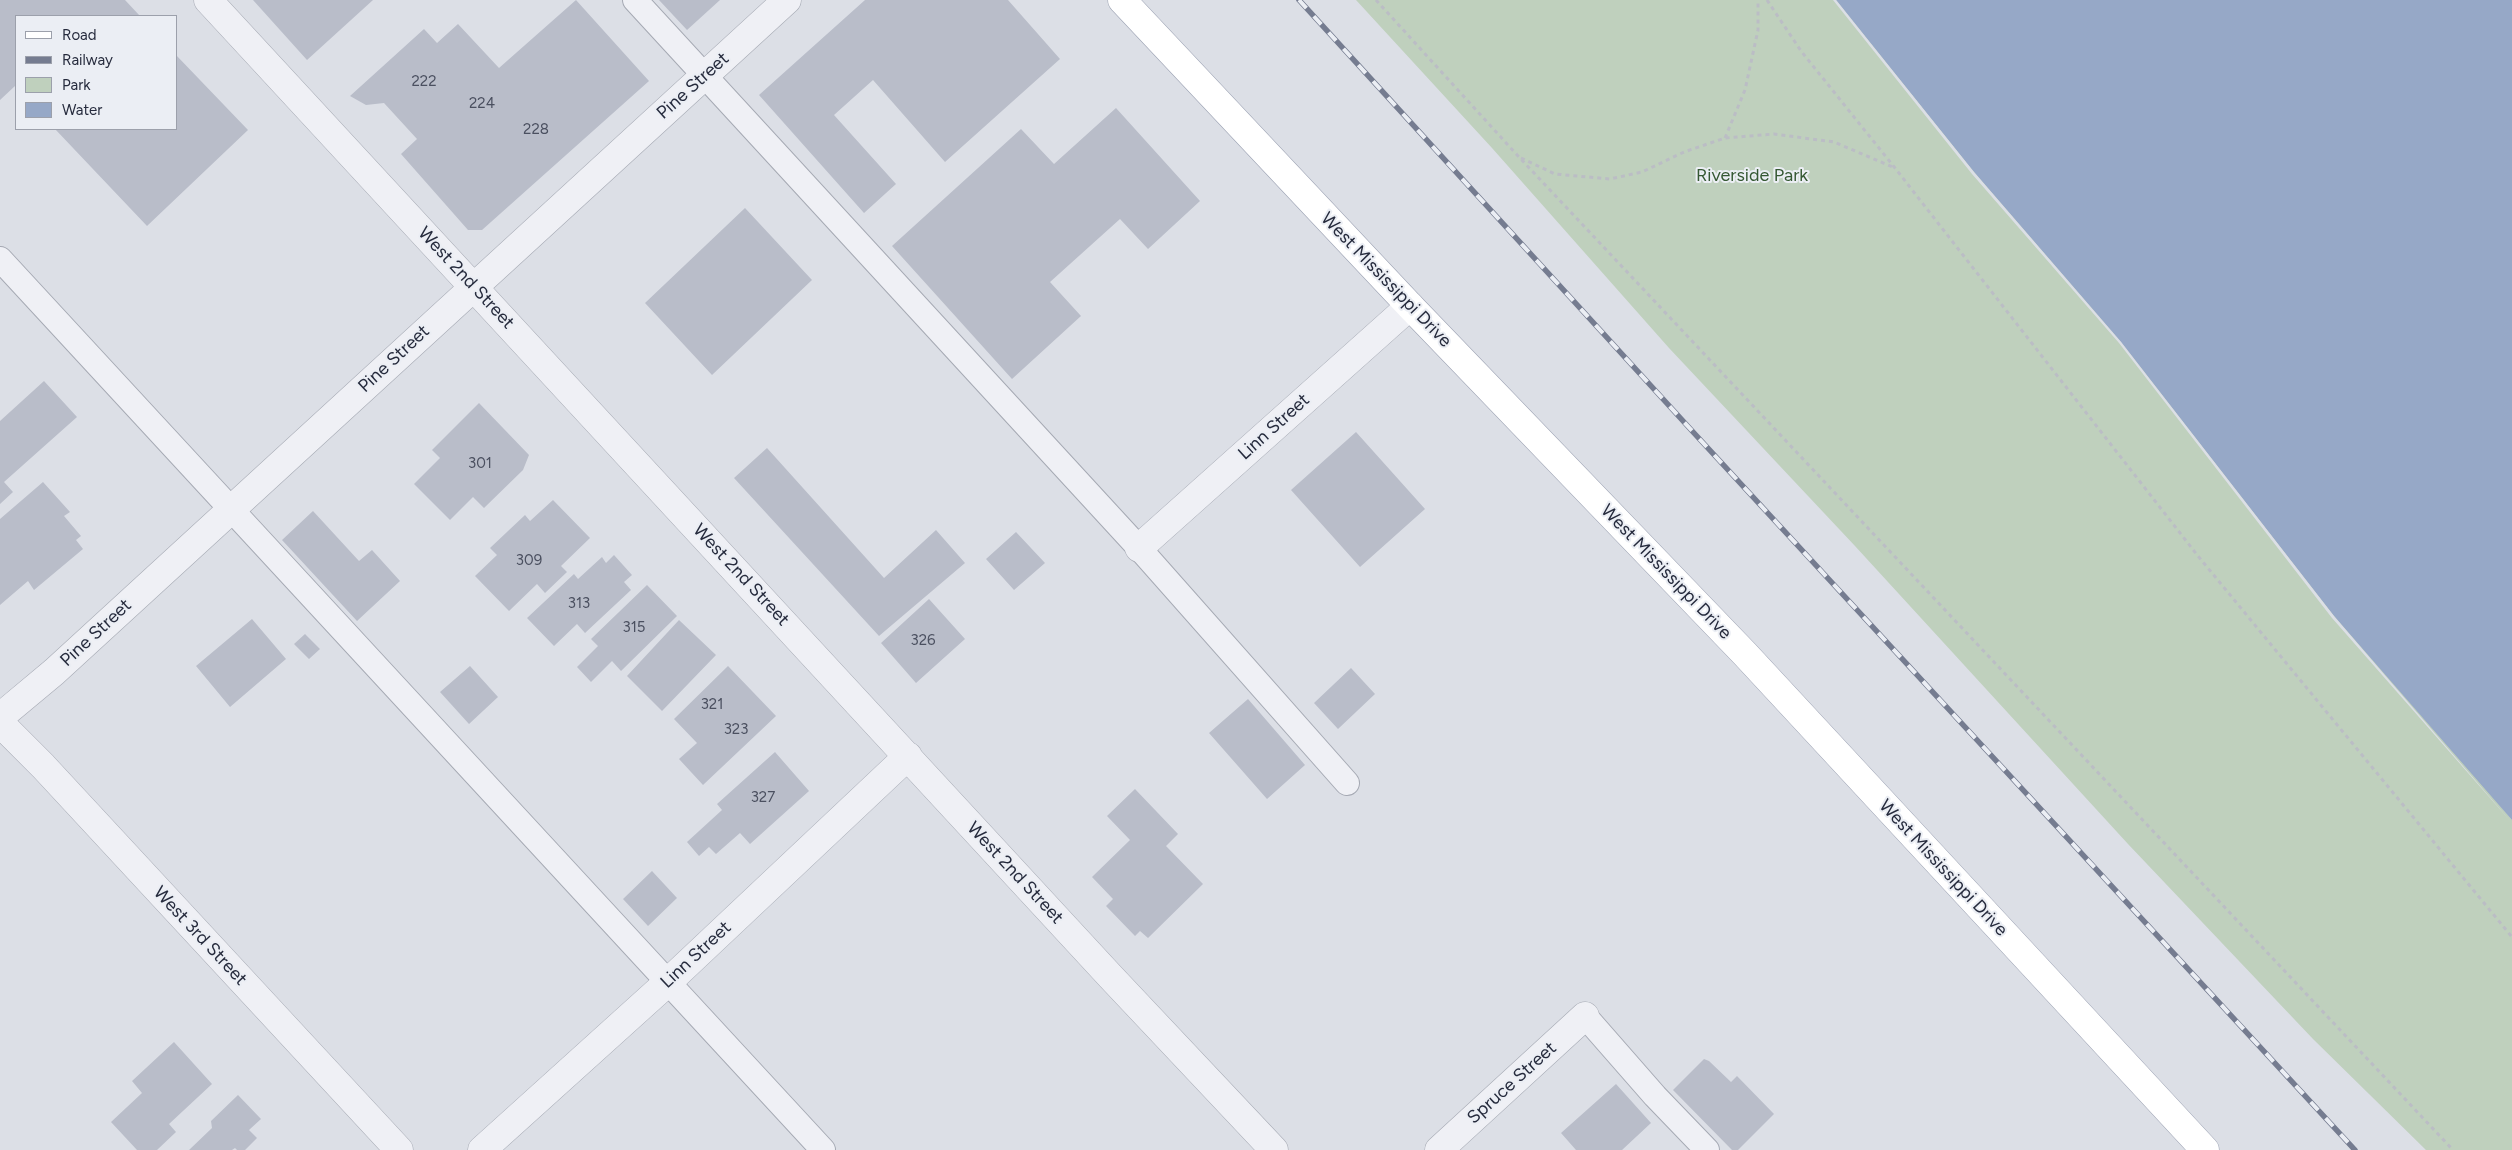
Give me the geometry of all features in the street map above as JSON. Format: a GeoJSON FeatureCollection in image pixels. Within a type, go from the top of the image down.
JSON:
{"type":"FeatureCollection","features":[{"type":"Feature","properties":{"kind":"main road","name":"West Mississippi Drive"},"geometry":{"type":"LineString","coordinates":[[1122,0],[1410,306],[1745,654],[2205,1150]]}},
{"type":"Feature","properties":{"kind":"street","name":"West 2nd Street"},"geometry":{"type":"LineString","coordinates":[[208,0],[1110,976],[1274,1150]]}},
{"type":"Feature","properties":{"kind":"street","name":"Pine Street"},"geometry":{"type":"LineString","coordinates":[[0,717],[54,672],[787,0]]}},
{"type":"Feature","properties":{"kind":"street","name":"Linn Street"},"geometry":{"type":"LineString","coordinates":[[1139,548],[1410,306]]}},
{"type":"Feature","properties":{"kind":"street","name":"West 3rd Street"},"geometry":{"type":"LineString","coordinates":[[0,723],[43,766],[399,1150]]}},
{"type":"Feature","properties":{"kind":"street","name":"Linn Street"},"geometry":{"type":"LineString","coordinates":[[482,1150],[667,983],[908,756]]}},
{"type":"Feature","properties":{"kind":"street","name":"Spruce Street"},"geometry":{"type":"LineString","coordinates":[[1439,1150],[1585,1016]]}},
{"type":"Feature","properties":{"kind":"lane"},"geometry":{"type":"LineString","coordinates":[[634,0],[1139,548],[1347,783]]}},
{"type":"Feature","properties":{"kind":"lane"},"geometry":{"type":"LineString","coordinates":[[0,259],[822,1150]]}},
{"type":"Feature","properties":{"kind":"lane"},"geometry":{"type":"LineString","coordinates":[[1585,1016],[1655,1096],[1707,1150]]}},
{"type":"Feature","properties":{"kind":"path"},"geometry":{"type":"LineString","coordinates":[[1376,0],[1518,156],[2453,1150]]}},
{"type":"Feature","properties":{"kind":"path"},"geometry":{"type":"LineString","coordinates":[[1725,138],[1745,90],[1758,30],[1758,0]]}},
{"type":"Feature","properties":{"kind":"path"},"geometry":{"type":"LineString","coordinates":[[1767,0],[1801,51],[1895,168],[2198,556],[2512,937]]}},
{"type":"Feature","properties":{"kind":"path"},"geometry":{"type":"LineString","coordinates":[[1518,156],[1555,174],[1610,179],[1642,172],[1684,152],[1725,138],[1774,134],[1834,142],[1895,168]]}},
{"type":"Feature","properties":{"kind":"green space","name":"Riverside Park"},"geometry":{"type":"Polygon","coordinates":[[[1356,0],[1836,0],[2121,342],[2512,820],[2512,1150],[2426,1150],[2313,1039],[2128,844],[1855,546],[1669,348],[1492,148],[1356,0]]]}},
{"type":"Feature","properties":{"kind":"water"},"geometry":{"type":"Polygon","coordinates":[[[1836,0],[2512,0],[2512,820],[2334,616],[2121,342],[1974,172],[1836,0]]]}},
{"type":"Feature","properties":{"kind":"pier"},"geometry":{"type":"Polygon","coordinates":[[[1833,0],[1836,0],[1974,172],[2121,342],[2334,616],[2512,823],[2332,618],[2119,343],[1972,174],[1833,0]]]}},
{"type":"Feature","properties":{"kind":"building"},"geometry":{"type":"Polygon","coordinates":[[[0,0],[125,0],[139,15],[15,15],[15,86],[0,100],[0,0]]]}},
{"type":"Feature","properties":{"kind":"building"},"geometry":{"type":"Polygon","coordinates":[[[253,0],[373,0],[307,60],[253,0]]]}},
{"type":"Feature","properties":{"kind":"building"},"geometry":{"type":"Polygon","coordinates":[[[576,0],[649,81],[482,230],[468,230],[401,154],[417,139],[384,103],[366,105],[350,96],[424,29],[437,43],[458,24],[499,68],[576,0]]]}},
{"type":"Feature","properties":{"kind":"building"},"geometry":{"type":"Polygon","coordinates":[[[659,0],[720,0],[687,30],[659,0]]]}},
{"type":"Feature","properties":{"kind":"building"},"geometry":{"type":"Polygon","coordinates":[[[865,0],[1008,0],[1060,59],[945,162],[873,80],[834,115],[896,184],[864,213],[759,95],[865,0]]]}},
{"type":"Feature","properties":{"kind":"building"},"geometry":{"type":"Polygon","coordinates":[[[178,57],[248,130],[147,226],[56,130],[178,130],[178,57]]]}},
{"type":"Feature","properties":{"kind":"building"},"geometry":{"type":"Polygon","coordinates":[[[1116,108],[1200,201],[1148,249],[1120,219],[1050,282],[1081,316],[1012,379],[892,246],[1021,129],[1054,164],[1116,108]]]}},
{"type":"Feature","properties":{"kind":"building"},"geometry":{"type":"Polygon","coordinates":[[[745,208],[812,280],[712,375],[645,303],[745,208]]]}},
{"type":"Feature","properties":{"kind":"building"},"geometry":{"type":"Polygon","coordinates":[[[44,381],[77,417],[4,482],[13,492],[0,504],[0,421],[44,381]]]}},
{"type":"Feature","properties":{"kind":"building"},"geometry":{"type":"Polygon","coordinates":[[[479,403],[529,455],[523,470],[484,508],[473,497],[450,520],[414,484],[440,458],[432,450],[479,403]]]}},
{"type":"Feature","properties":{"kind":"building"},"geometry":{"type":"Polygon","coordinates":[[[1356,432],[1425,509],[1360,567],[1291,490],[1356,432]]]}},
{"type":"Feature","properties":{"kind":"building"},"geometry":{"type":"Polygon","coordinates":[[[767,448],[884,578],[936,530],[965,563],[879,636],[734,478],[767,448]]]}},
{"type":"Feature","properties":{"kind":"building"},"geometry":{"type":"Polygon","coordinates":[[[43,482],[70,512],[64,516],[81,536],[76,540],[83,549],[34,590],[28,581],[0,605],[0,519],[43,482]]]}},
{"type":"Feature","properties":{"kind":"building"},"geometry":{"type":"Polygon","coordinates":[[[553,500],[590,538],[561,566],[567,572],[545,593],[537,584],[509,611],[475,576],[497,555],[490,548],[525,515],[530,521],[553,500]]]}},
{"type":"Feature","properties":{"kind":"building"},"geometry":{"type":"Polygon","coordinates":[[[313,511],[359,561],[372,550],[400,581],[357,621],[282,540],[313,511]]]}},
{"type":"Feature","properties":{"kind":"building"},"geometry":{"type":"Polygon","coordinates":[[[1016,532],[1045,563],[1014,590],[986,559],[1016,532]]]}},
{"type":"Feature","properties":{"kind":"building"},"geometry":{"type":"Polygon","coordinates":[[[614,555],[632,575],[624,582],[631,590],[585,633],[577,624],[554,646],[527,618],[574,574],[578,579],[602,557],[606,563],[614,555]]]}},
{"type":"Feature","properties":{"kind":"building"},"geometry":{"type":"Polygon","coordinates":[[[647,585],[677,616],[621,671],[612,661],[591,682],[577,667],[598,646],[591,639],[647,585]]]}},
{"type":"Feature","properties":{"kind":"building"},"geometry":{"type":"Polygon","coordinates":[[[929,599],[965,639],[916,683],[881,643],[929,599]]]}},
{"type":"Feature","properties":{"kind":"building"},"geometry":{"type":"Polygon","coordinates":[[[252,619],[286,659],[230,707],[196,666],[252,619]]]}},
{"type":"Feature","properties":{"kind":"building"},"geometry":{"type":"Polygon","coordinates":[[[679,620],[716,655],[662,711],[627,676],[679,620]]]}},
{"type":"Feature","properties":{"kind":"building"},"geometry":{"type":"Polygon","coordinates":[[[305,634],[320,649],[309,659],[294,644],[305,634]]]}},
{"type":"Feature","properties":{"kind":"building"},"geometry":{"type":"Polygon","coordinates":[[[470,666],[498,697],[469,724],[440,692],[470,666]]]}},
{"type":"Feature","properties":{"kind":"building"},"geometry":{"type":"Polygon","coordinates":[[[728,666],[776,716],[703,785],[679,759],[697,743],[674,719],[728,666]]]}},
{"type":"Feature","properties":{"kind":"building"},"geometry":{"type":"Polygon","coordinates":[[[1351,668],[1375,694],[1338,729],[1314,703],[1351,668]]]}},
{"type":"Feature","properties":{"kind":"building"},"geometry":{"type":"Polygon","coordinates":[[[1248,699],[1305,765],[1267,799],[1209,733],[1248,699]]]}},
{"type":"Feature","properties":{"kind":"building"},"geometry":{"type":"Polygon","coordinates":[[[775,752],[809,791],[750,844],[740,833],[716,854],[709,847],[699,856],[687,842],[722,810],[717,804],[775,752]]]}},
{"type":"Feature","properties":{"kind":"building"},"geometry":{"type":"Polygon","coordinates":[[[1135,789],[1178,834],[1166,846],[1203,884],[1148,938],[1140,931],[1135,936],[1106,906],[1113,899],[1092,877],[1130,840],[1107,816],[1135,789]]]}},
{"type":"Feature","properties":{"kind":"building"},"geometry":{"type":"Polygon","coordinates":[[[652,871],[677,898],[648,926],[623,899],[652,871]]]}},
{"type":"Feature","properties":{"kind":"building"},"geometry":{"type":"Polygon","coordinates":[[[174,1042],[212,1084],[169,1124],[176,1132],[157,1150],[137,1150],[111,1122],[142,1093],[132,1081],[174,1042]]]}},
{"type":"Feature","properties":{"kind":"building"},"geometry":{"type":"Polygon","coordinates":[[[1704,1059],[1709,1061],[1731,1082],[1737,1076],[1774,1114],[1738,1150],[1732,1150],[1673,1090],[1704,1059]]]}},
{"type":"Feature","properties":{"kind":"building"},"geometry":{"type":"Polygon","coordinates":[[[1616,1084],[1651,1123],[1622,1150],[1576,1150],[1561,1133],[1616,1084]]]}},
{"type":"Feature","properties":{"kind":"building"},"geometry":{"type":"Polygon","coordinates":[[[238,1095],[261,1119],[249,1130],[257,1138],[245,1150],[237,1150],[235,1148],[232,1150],[189,1150],[212,1128],[211,1121],[238,1095]]]}},
{"type":"Feature","properties":{"kind":"railway"},"geometry":{"type":"LineString","coordinates":[[1299,0],[1694,433],[2355,1150]]}}]}
